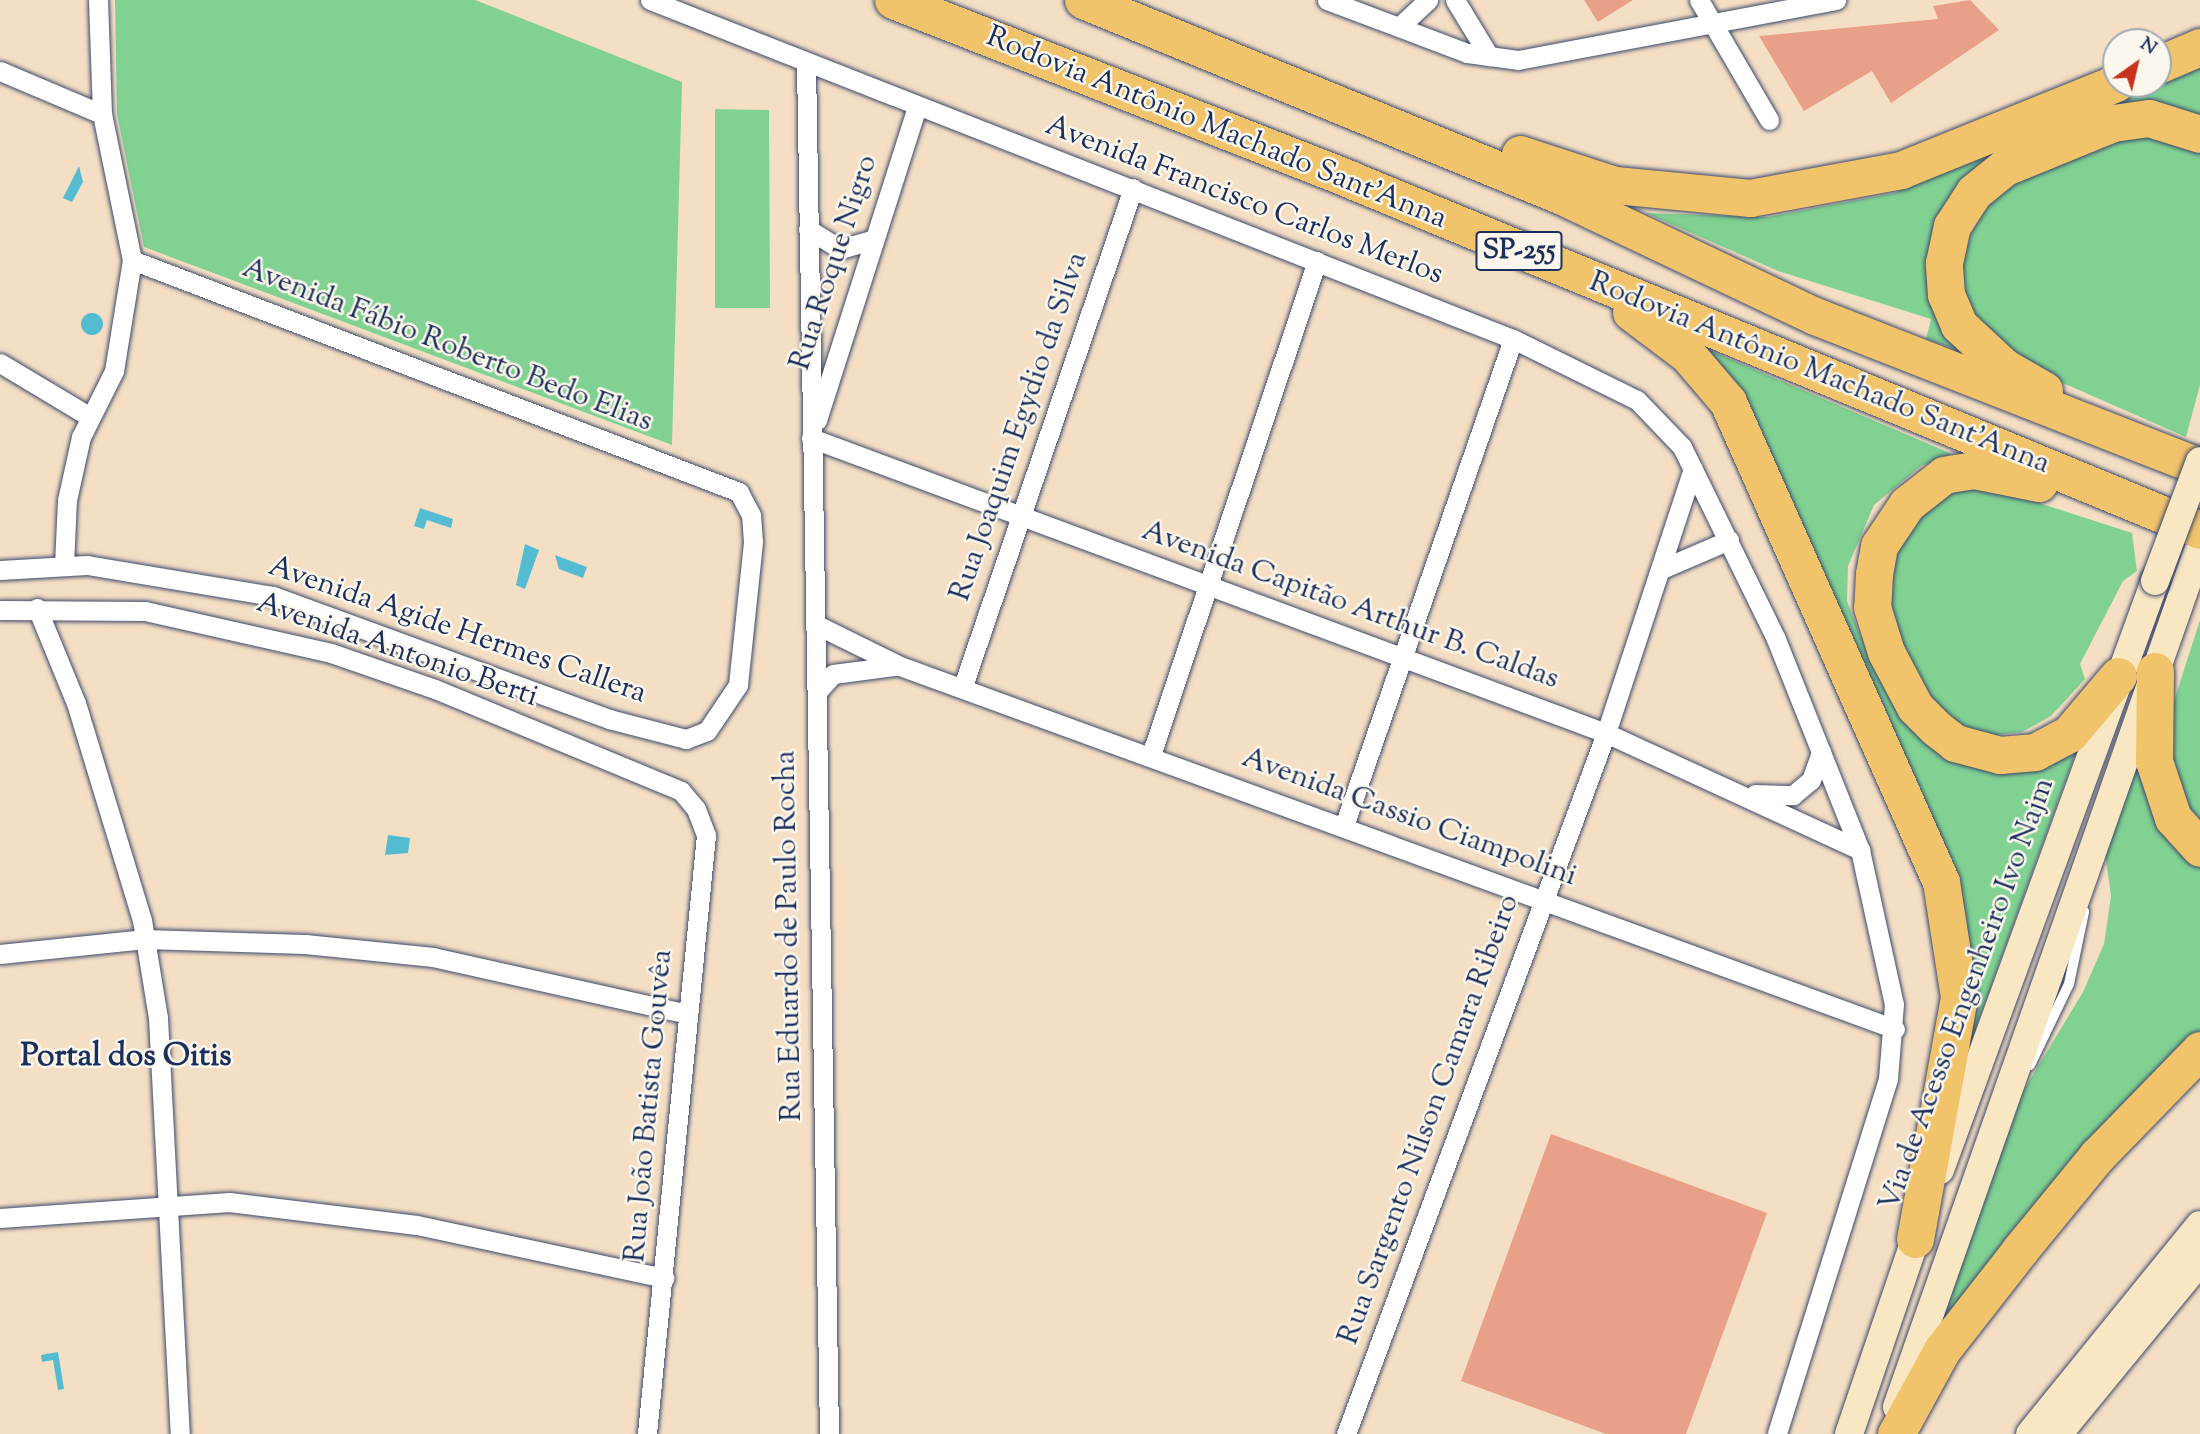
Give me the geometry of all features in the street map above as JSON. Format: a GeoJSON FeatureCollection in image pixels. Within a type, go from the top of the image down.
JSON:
{"type":"FeatureCollection","features":[{"type":"Feature","properties":{"kind":"highway","name":"Rodovia Antônio Machado Sant'Anna"},"geometry":{"type":"LineString","coordinates":[[893,0],[1462,227],[2143,508],[2192,532]]}},
{"type":"Feature","properties":{"kind":"highway","name":"Rodovia Antônio Machado Sant'Anna"},"geometry":{"type":"LineString","coordinates":[[1083,0],[1562,196],[1815,316],[2200,464]]}},
{"type":"Feature","properties":{"kind":"highway"},"geometry":{"type":"LineString","coordinates":[[2172,59],[2200,47]]}},
{"type":"Feature","properties":{"kind":"highway"},"geometry":{"type":"LineString","coordinates":[[1247,65],[1615,185],[1750,198],[1901,170],[2102,89]]}},
{"type":"Feature","properties":{"kind":"highway"},"geometry":{"type":"LineString","coordinates":[[2150,446],[1978,347],[1959,325],[1946,295],[1944,262],[1952,226],[1975,192],[2005,167],[2113,123],[2149,118],[2200,134]]}},
{"type":"Feature","properties":{"kind":"highway"},"geometry":{"type":"LineString","coordinates":[[1462,227],[1642,318],[1688,355],[1728,402],[1899,778],[1941,882],[1959,997],[1915,1239]]}},
{"type":"Feature","properties":{"kind":"highway"},"geometry":{"type":"LineString","coordinates":[[2118,676],[2069,734],[2035,752],[2000,755],[1955,743],[1914,707],[1898,676],[1877,629],[1874,574],[1892,523],[1944,475],[1974,470],[2143,508]]}},
{"type":"Feature","properties":{"kind":"highway"},"geometry":{"type":"LineString","coordinates":[[2155,671],[2154,761],[2174,817],[2200,848]]}},
{"type":"Feature","properties":{"kind":"highway"},"geometry":{"type":"LineString","coordinates":[[1896,1434],[1942,1350],[2020,1250],[2097,1156],[2200,1049]]}},
{"type":"Feature","properties":{"kind":"main road"},"geometry":{"type":"LineString","coordinates":[[1888,1434],[1987,1141],[2182,593],[2200,464]]}},
{"type":"Feature","properties":{"kind":"main road","name":"Via de Acesso Engenheiro Ivo Najm"},"geometry":{"type":"LineString","coordinates":[[1849,1434],[1915,1239],[2118,676],[2155,581],[2192,532]]}},
{"type":"Feature","properties":{"kind":"main road"},"geometry":{"type":"LineString","coordinates":[[2045,1431],[2198,1242]]}},
{"type":"Feature","properties":{"kind":"street"},"geometry":{"type":"LineString","coordinates":[[64,565],[67,500],[87,415],[114,372],[132,260],[102,114],[99,0]]}},
{"type":"Feature","properties":{"kind":"street","name":"Avenida Francisco Carlos Merlos"},"geometry":{"type":"LineString","coordinates":[[650,0],[917,107],[1133,188],[1513,340],[1637,400],[1682,447],[1729,540],[1821,752],[1860,850],[1885,946],[1895,1029],[1888,1079],[1777,1434]]}},
{"type":"Feature","properties":{"kind":"street"},"geometry":{"type":"LineString","coordinates":[[1327,0],[1489,56],[1518,60],[1712,21],[1776,4],[1836,0]]}},
{"type":"Feature","properties":{"kind":"street"},"geometry":{"type":"LineString","coordinates":[[1399,27],[1428,0]]}},
{"type":"Feature","properties":{"kind":"street"},"geometry":{"type":"LineString","coordinates":[[1455,0],[1489,56]]}},
{"type":"Feature","properties":{"kind":"street"},"geometry":{"type":"LineString","coordinates":[[1699,0],[1769,120]]}},
{"type":"Feature","properties":{"kind":"street","name":"Rua Eduardo de Paulo Rocha"},"geometry":{"type":"LineString","coordinates":[[806,62],[829,1434]]}},
{"type":"Feature","properties":{"kind":"street"},"geometry":{"type":"LineString","coordinates":[[0,71],[102,114]]}},
{"type":"Feature","properties":{"kind":"street","name":"Rua Roque Nigro"},"geometry":{"type":"LineString","coordinates":[[811,438],[917,107]]}},
{"type":"Feature","properties":{"kind":"street","name":"Rua Joaquim Egydio da Silva"},"geometry":{"type":"LineString","coordinates":[[962,686],[1133,188]]}},
{"type":"Feature","properties":{"kind":"street"},"geometry":{"type":"LineString","coordinates":[[808,229],[840,249],[874,239]]}},
{"type":"Feature","properties":{"kind":"street","name":"Avenida Fábio Roberto Bedo Elias"},"geometry":{"type":"LineString","coordinates":[[132,260],[739,492],[751,515],[752,542],[738,685],[707,731],[686,739]]}},
{"type":"Feature","properties":{"kind":"street"},"geometry":{"type":"LineString","coordinates":[[1151,755],[1317,261]]}},
{"type":"Feature","properties":{"kind":"street"},"geometry":{"type":"LineString","coordinates":[[1344,826],[1513,340]]}},
{"type":"Feature","properties":{"kind":"street"},"geometry":{"type":"LineString","coordinates":[[0,363],[87,415]]}},
{"type":"Feature","properties":{"kind":"street","name":"Avenida Capitão Arthur B. Caldas"},"geometry":{"type":"LineString","coordinates":[[811,438],[1606,733],[1860,850]]}},
{"type":"Feature","properties":{"kind":"street","name":"Rua Sargento Nilson Camara Ribeiro"},"geometry":{"type":"LineString","coordinates":[[1346,1434],[1606,733],[1664,568],[1693,470]]}},
{"type":"Feature","properties":{"kind":"street"},"geometry":{"type":"LineString","coordinates":[[1664,568],[1729,540]]}},
{"type":"Feature","properties":{"kind":"street","name":"Avenida Agide Hermes Callera"},"geometry":{"type":"LineString","coordinates":[[0,570],[64,565],[273,596],[609,719],[686,739]]}},
{"type":"Feature","properties":{"kind":"street"},"geometry":{"type":"LineString","coordinates":[[37,608],[76,703],[145,939],[158,1018],[171,1203],[180,1434]]}},
{"type":"Feature","properties":{"kind":"street","name":"Avenida Antonio Berti"},"geometry":{"type":"LineString","coordinates":[[0,610],[37,608],[145,611],[318,649],[435,688],[681,791]]}},
{"type":"Feature","properties":{"kind":"street","name":"Avenida Cassio Ciampolini"},"geometry":{"type":"LineString","coordinates":[[815,624],[900,666],[962,686],[1895,1029]]}},
{"type":"Feature","properties":{"kind":"street"},"geometry":{"type":"LineString","coordinates":[[817,692],[833,674],[900,666]]}},
{"type":"Feature","properties":{"kind":"street"},"geometry":{"type":"LineString","coordinates":[[1737,792],[1793,795],[1811,780],[1821,752]]}},
{"type":"Feature","properties":{"kind":"street","name":"Rua João Batista Gouvêa"},"geometry":{"type":"LineString","coordinates":[[647,1434],[706,835],[681,791]]}},
{"type":"Feature","properties":{"kind":"street"},"geometry":{"type":"LineString","coordinates":[[0,954],[145,939],[305,944],[433,957],[688,1014]]}},
{"type":"Feature","properties":{"kind":"street"},"geometry":{"type":"LineString","coordinates":[[0,1218],[171,1203],[229,1202],[417,1225],[664,1278]]}},
{"type":"Feature","properties":{"kind":"green space"},"geometry":{"type":"Polygon","coordinates":[[[115,0],[475,0],[682,82],[672,445],[144,247],[117,114],[115,0]]]}},
{"type":"Feature","properties":{"kind":"green space"},"geometry":{"type":"Polygon","coordinates":[[[2200,59],[2200,120],[1983,169],[1933,301],[1960,351],[1926,339],[1931,319],[1778,271],[1646,213],[1768,217],[1894,193],[2110,98],[2172,98],[2172,71],[2200,59]]]}},
{"type":"Feature","properties":{"kind":"green space"},"geometry":{"type":"Polygon","coordinates":[[[715,109],[769,110],[770,308],[715,308],[715,109]]]}},
{"type":"Feature","properties":{"kind":"green space"},"geometry":{"type":"Polygon","coordinates":[[[2109,132],[2179,138],[2200,153],[2200,385],[2186,437],[2001,356],[1955,299],[1976,201],[2109,132]]]}},
{"type":"Feature","properties":{"kind":"green space"},"geometry":{"type":"Polygon","coordinates":[[[1709,350],[1952,454],[1921,466],[1874,505],[1848,566],[1847,601],[1860,635],[1907,722],[1974,760],[2087,722],[1948,1105],[1964,955],[1742,392],[1709,350]]]}},
{"type":"Feature","properties":{"kind":"green space"},"geometry":{"type":"Polygon","coordinates":[[[1968,480],[2132,533],[2137,571],[2123,581],[2080,664],[2085,679],[2051,716],[2022,732],[1988,736],[1949,723],[1896,664],[1881,570],[1913,516],[1968,480]]]}},
{"type":"Feature","properties":{"kind":"green space"},"geometry":{"type":"Polygon","coordinates":[[[2200,620],[2200,835],[2181,812],[2166,726],[2200,620]]]}},
{"type":"Feature","properties":{"kind":"green space"},"geometry":{"type":"Polygon","coordinates":[[[2141,744],[2200,864],[2200,1032],[1896,1392],[1991,1144],[2083,992],[2104,944],[2111,896],[2104,846],[2141,744]]]}},
{"type":"Feature","properties":{"kind":"water"},"geometry":{"type":"Polygon","coordinates":[[[79,166],[83,182],[72,202],[63,198],[79,166]]]}},
{"type":"Feature","properties":{"kind":"water"},"geometry":{"type":"Polygon","coordinates":[[[92,313],[100,316],[103,324],[100,332],[92,335],[84,332],[81,324],[84,316],[92,313]]]}},
{"type":"Feature","properties":{"kind":"water"},"geometry":{"type":"Polygon","coordinates":[[[420,508],[453,519],[451,528],[427,520],[424,529],[414,526],[420,508]]]}},
{"type":"Feature","properties":{"kind":"water"},"geometry":{"type":"Polygon","coordinates":[[[525,544],[539,550],[525,589],[516,585],[525,544]]]}},
{"type":"Feature","properties":{"kind":"water"},"geometry":{"type":"Polygon","coordinates":[[[555,555],[587,567],[583,578],[559,569],[555,555]]]}},
{"type":"Feature","properties":{"kind":"water"},"geometry":{"type":"Polygon","coordinates":[[[388,835],[410,838],[408,853],[385,855],[388,835]]]}},
{"type":"Feature","properties":{"kind":"water"},"geometry":{"type":"Polygon","coordinates":[[[58,1352],[64,1389],[58,1390],[53,1360],[42,1362],[41,1355],[58,1352]]]}},
{"type":"Feature","properties":{"kind":"building"},"geometry":{"type":"Polygon","coordinates":[[[1584,0],[1633,0],[1598,22],[1584,0]]]}},
{"type":"Feature","properties":{"kind":"building"},"geometry":{"type":"Polygon","coordinates":[[[1970,0],[1999,30],[1891,103],[1872,71],[1804,111],[1759,36],[1938,19],[1933,6],[1970,0]]]}},
{"type":"Feature","properties":{"kind":"building"},"geometry":{"type":"Polygon","coordinates":[[[1551,1134],[1767,1213],[1686,1434],[1606,1434],[1461,1381],[1551,1134]]]}},
{"type":"Feature","properties":{"kind":"district","name":"Portal dos Oitis"},"geometry":{"type":"Point","coordinates":[126,1057]}}]}
